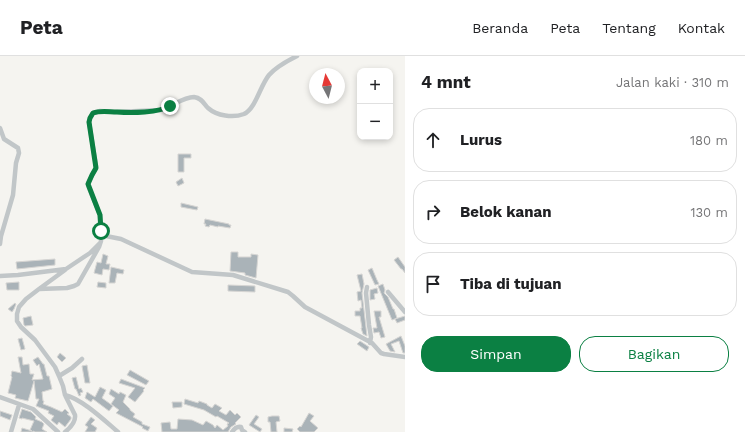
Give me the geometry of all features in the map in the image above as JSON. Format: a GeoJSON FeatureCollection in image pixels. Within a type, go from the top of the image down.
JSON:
{"type":"FeatureCollection","features":[{"type":"Feature","properties":{"kind":"street"},"geometry":{"type":"LineString","coordinates":[[39,289],[67,288],[78,284],[101,241],[100,215],[88,184],[96,168],[89,122],[93,113],[100,111],[116,112],[160,110],[166,109],[187,98],[196,97],[201,99],[208,108],[213,111],[224,115],[240,115],[249,110],[269,75],[277,68],[297,56]]}},
{"type":"Feature","properties":{"kind":"street"},"geometry":{"type":"LineString","coordinates":[[0,128],[4,138],[18,148],[20,153],[16,162],[13,195],[0,244]]}},
{"type":"Feature","properties":{"kind":"street"},"geometry":{"type":"LineString","coordinates":[[101,235],[121,239],[192,272],[232,275],[288,292],[305,308],[370,343],[384,354],[405,357]]}},
{"type":"Feature","properties":{"kind":"street"},"geometry":{"type":"LineString","coordinates":[[65,432],[72,426],[76,418],[75,415],[65,395],[59,376],[47,355],[35,340],[20,327],[17,314],[19,307],[26,298],[90,252],[101,241]]}},
{"type":"Feature","properties":{"kind":"street"},"geometry":{"type":"LineString","coordinates":[[0,276],[66,269]]}},
{"type":"Feature","properties":{"kind":"street"},"geometry":{"type":"LineString","coordinates":[[367,287],[366,293],[371,337],[370,343]]}},
{"type":"Feature","properties":{"kind":"street"},"geometry":{"type":"LineString","coordinates":[[388,292],[405,312]]}},
{"type":"Feature","properties":{"kind":"street"},"geometry":{"type":"LineString","coordinates":[[59,376],[72,368],[82,359]]}},
{"type":"Feature","properties":{"kind":"street"},"geometry":{"type":"LineString","coordinates":[[65,395],[71,396],[100,416],[118,432]]}},
{"type":"Feature","properties":{"kind":"street"},"geometry":{"type":"LineString","coordinates":[[0,397],[33,409],[58,432]]}},
{"type":"Feature","properties":{"kind":"street"},"geometry":{"type":"LineString","coordinates":[[11,432],[20,405]]}},
{"type":"Feature","properties":{"kind":"street"},"geometry":{"type":"LineString","coordinates":[[232,432],[237,426],[241,427],[245,432]]}},
{"type":"Feature","properties":{"kind":"building"},"geometry":{"type":"Polygon","coordinates":[[[178,154],[191,154],[191,158],[184,158],[184,172],[178,172],[178,154]]]}},
{"type":"Feature","properties":{"kind":"building"},"geometry":{"type":"Polygon","coordinates":[[[182,178],[184,183],[178,186],[176,182],[182,178]]]}},
{"type":"Feature","properties":{"kind":"building"},"geometry":{"type":"Polygon","coordinates":[[[181,203],[198,207],[197,210],[181,207],[181,203]]]}},
{"type":"Feature","properties":{"kind":"building"},"geometry":{"type":"Polygon","coordinates":[[[205,219],[231,225],[230,228],[210,225],[209,227],[205,226],[206,224],[204,224],[205,219]]]}},
{"type":"Feature","properties":{"kind":"building"},"geometry":{"type":"Polygon","coordinates":[[[231,252],[238,252],[238,257],[251,257],[251,254],[258,255],[256,278],[245,275],[245,273],[230,271],[231,252]]]}},
{"type":"Feature","properties":{"kind":"building"},"geometry":{"type":"Polygon","coordinates":[[[103,254],[108,256],[106,264],[110,264],[109,270],[103,269],[102,275],[94,273],[97,262],[101,263],[103,254]]]}},
{"type":"Feature","properties":{"kind":"building"},"geometry":{"type":"Polygon","coordinates":[[[398,257],[405,267],[405,273],[394,260],[398,257]]]}},
{"type":"Feature","properties":{"kind":"building"},"geometry":{"type":"Polygon","coordinates":[[[55,259],[55,265],[17,269],[16,262],[55,259]]]}},
{"type":"Feature","properties":{"kind":"building"},"geometry":{"type":"Polygon","coordinates":[[[111,267],[124,270],[123,274],[117,273],[115,283],[109,283],[111,267]]]}},
{"type":"Feature","properties":{"kind":"building"},"geometry":{"type":"Polygon","coordinates":[[[372,268],[379,284],[375,285],[368,270],[372,268]]]}},
{"type":"Feature","properties":{"kind":"building"},"geometry":{"type":"Polygon","coordinates":[[[362,274],[364,284],[362,293],[367,336],[363,334],[360,316],[355,316],[355,311],[360,311],[360,308],[362,308],[361,300],[358,301],[357,292],[361,291],[357,275],[362,274]]]}},
{"type":"Feature","properties":{"kind":"building"},"geometry":{"type":"Polygon","coordinates":[[[19,282],[19,290],[7,290],[6,283],[19,282]]]}},
{"type":"Feature","properties":{"kind":"building"},"geometry":{"type":"Polygon","coordinates":[[[98,282],[106,283],[106,288],[97,287],[98,282]]]}},
{"type":"Feature","properties":{"kind":"building"},"geometry":{"type":"Polygon","coordinates":[[[383,284],[385,290],[384,293],[388,297],[397,318],[392,320],[378,286],[383,284]]]}},
{"type":"Feature","properties":{"kind":"building"},"geometry":{"type":"Polygon","coordinates":[[[228,285],[255,286],[255,292],[228,291],[228,285]]]}},
{"type":"Feature","properties":{"kind":"building"},"geometry":{"type":"Polygon","coordinates":[[[377,288],[378,293],[374,294],[375,299],[370,300],[370,290],[377,288]]]}},
{"type":"Feature","properties":{"kind":"building"},"geometry":{"type":"Polygon","coordinates":[[[15,303],[16,304],[12,312],[8,309],[15,303]]]}},
{"type":"Feature","properties":{"kind":"building"},"geometry":{"type":"Polygon","coordinates":[[[374,311],[381,311],[381,317],[379,317],[385,337],[381,338],[379,332],[374,333],[373,328],[377,328],[374,311]]]}},
{"type":"Feature","properties":{"kind":"building"},"geometry":{"type":"Polygon","coordinates":[[[31,316],[33,325],[25,326],[23,318],[31,316]]]}},
{"type":"Feature","properties":{"kind":"building"},"geometry":{"type":"Polygon","coordinates":[[[405,316],[405,320],[397,323],[395,319],[405,316]]]}},
{"type":"Feature","properties":{"kind":"building"},"geometry":{"type":"Polygon","coordinates":[[[401,336],[405,346],[405,353],[403,353],[399,341],[391,344],[395,352],[390,351],[386,344],[401,336]]]}},
{"type":"Feature","properties":{"kind":"building"},"geometry":{"type":"Polygon","coordinates":[[[22,338],[25,349],[21,350],[18,339],[22,338]]]}},
{"type":"Feature","properties":{"kind":"building"},"geometry":{"type":"Polygon","coordinates":[[[360,341],[369,347],[367,351],[357,344],[360,341]]]}},
{"type":"Feature","properties":{"kind":"building"},"geometry":{"type":"Polygon","coordinates":[[[60,353],[66,358],[62,362],[57,357],[60,353]]]}},
{"type":"Feature","properties":{"kind":"building"},"geometry":{"type":"Polygon","coordinates":[[[18,357],[22,357],[23,365],[29,364],[30,374],[34,374],[32,380],[43,379],[39,364],[37,366],[33,360],[38,357],[44,364],[52,389],[42,392],[44,401],[43,404],[62,412],[65,409],[69,413],[67,414],[71,417],[71,419],[65,427],[59,422],[57,425],[51,420],[54,416],[48,413],[49,411],[36,406],[39,399],[36,399],[34,381],[28,401],[15,398],[16,395],[8,393],[12,371],[21,373],[18,357]]]}},
{"type":"Feature","properties":{"kind":"building"},"geometry":{"type":"Polygon","coordinates":[[[87,365],[90,383],[85,383],[82,366],[87,365]]]}},
{"type":"Feature","properties":{"kind":"building"},"geometry":{"type":"Polygon","coordinates":[[[130,370],[149,381],[146,385],[127,375],[130,370]]]}},
{"type":"Feature","properties":{"kind":"building"},"geometry":{"type":"Polygon","coordinates":[[[76,377],[79,389],[81,388],[83,392],[80,393],[81,395],[79,396],[72,378],[76,377]]]}},
{"type":"Feature","properties":{"kind":"building"},"geometry":{"type":"Polygon","coordinates":[[[121,379],[145,388],[135,402],[128,397],[135,388],[119,383],[121,379]]]}},
{"type":"Feature","properties":{"kind":"building"},"geometry":{"type":"Polygon","coordinates":[[[100,387],[106,390],[102,398],[113,406],[109,411],[93,399],[91,402],[85,398],[87,392],[95,397],[100,387]]]}},
{"type":"Feature","properties":{"kind":"building"},"geometry":{"type":"Polygon","coordinates":[[[111,389],[119,394],[120,392],[126,395],[123,402],[135,414],[133,417],[142,422],[142,424],[150,427],[148,431],[116,413],[119,410],[111,404],[115,398],[109,394],[111,389]]]}},
{"type":"Feature","properties":{"kind":"building"},"geometry":{"type":"Polygon","coordinates":[[[185,399],[198,403],[199,401],[212,408],[215,404],[222,408],[219,411],[226,415],[230,410],[235,415],[237,413],[241,417],[228,432],[162,432],[161,423],[170,422],[171,429],[177,429],[178,419],[192,420],[203,425],[206,421],[215,428],[217,425],[223,430],[228,426],[227,424],[229,423],[217,416],[216,417],[204,410],[184,404],[185,399]]]}},
{"type":"Feature","properties":{"kind":"building"},"geometry":{"type":"Polygon","coordinates":[[[172,402],[182,402],[182,407],[173,408],[172,402]]]}},
{"type":"Feature","properties":{"kind":"building"},"geometry":{"type":"Polygon","coordinates":[[[22,409],[31,412],[36,417],[35,419],[42,422],[44,424],[42,429],[47,432],[21,432],[22,428],[32,431],[30,430],[34,421],[19,418],[22,409]]]}},
{"type":"Feature","properties":{"kind":"building"},"geometry":{"type":"Polygon","coordinates":[[[0,411],[12,415],[10,420],[0,416],[0,411]]]}},
{"type":"Feature","properties":{"kind":"building"},"geometry":{"type":"Polygon","coordinates":[[[309,413],[314,416],[310,421],[318,428],[314,432],[300,432],[297,429],[300,426],[301,427],[309,413]]]}},
{"type":"Feature","properties":{"kind":"building"},"geometry":{"type":"Polygon","coordinates":[[[256,415],[259,417],[254,424],[262,429],[260,432],[249,425],[256,415]]]}},
{"type":"Feature","properties":{"kind":"building"},"geometry":{"type":"Polygon","coordinates":[[[279,416],[280,421],[276,422],[277,432],[271,432],[268,417],[279,416]]]}},
{"type":"Feature","properties":{"kind":"building"},"geometry":{"type":"Polygon","coordinates":[[[91,417],[95,420],[91,424],[97,428],[95,432],[85,432],[88,427],[85,425],[91,417]]]}},
{"type":"Feature","properties":{"kind":"building"},"geometry":{"type":"Polygon","coordinates":[[[284,428],[293,429],[292,432],[284,432],[284,428]]]}},
{"type":"Feature","properties":{"kind":"route"},"geometry":{"type":"LineString","coordinates":[[101,231],[100,215],[88,184],[96,168],[89,122],[90,118],[93,113],[100,111],[154,111],[166,109],[170,106]]}}]}
